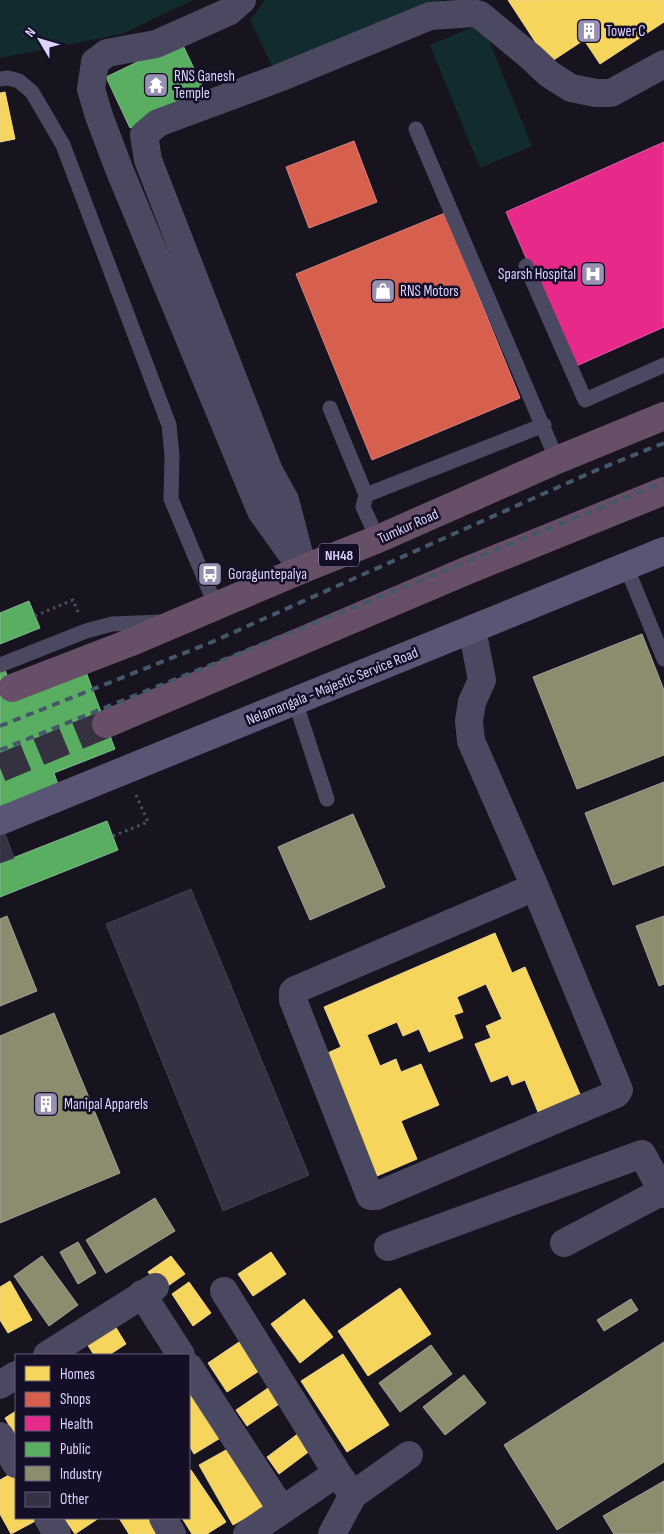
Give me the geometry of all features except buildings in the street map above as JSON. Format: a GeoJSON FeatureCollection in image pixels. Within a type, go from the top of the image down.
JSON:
{"type":"FeatureCollection","features":[{"type":"Feature","properties":{"kind":"highway","name":"Tumkur Road"},"geometry":{"type":"LineString","coordinates":[[6,677],[52,673],[378,539],[557,460],[664,416]]}},
{"type":"Feature","properties":{"kind":"highway"},"geometry":{"type":"LineString","coordinates":[[106,724],[466,571],[664,492]]}},
{"type":"Feature","properties":{"kind":"main road","name":"Nelamangala - Majestic Service Road"},"geometry":{"type":"LineString","coordinates":[[0,821],[664,551]]}},
{"type":"Feature","properties":{"kind":"street"},"geometry":{"type":"LineString","coordinates":[[242,0],[228,12],[156,44],[106,53],[96,62],[91,89],[98,116],[119,169],[261,511],[303,569]]}},
{"type":"Feature","properties":{"kind":"street"},"geometry":{"type":"LineString","coordinates":[[303,569],[285,500],[269,471],[148,160],[144,135],[158,123],[279,78],[430,16],[473,13],[480,15],[550,74],[571,88],[596,93],[611,93],[664,64]]}},
{"type":"Feature","properties":{"kind":"street"},"geometry":{"type":"LineString","coordinates":[[119,169],[148,160]]}},
{"type":"Feature","properties":{"kind":"street"},"geometry":{"type":"LineString","coordinates":[[472,629],[482,680],[472,702],[469,721],[471,741],[535,887],[620,1090],[616,1094],[589,1106],[376,1196],[370,1196],[296,1010],[292,996],[293,992],[535,887]]}},
{"type":"Feature","properties":{"kind":"street"},"geometry":{"type":"LineString","coordinates":[[388,1247],[642,1154],[663,1193],[564,1243]]}},
{"type":"Feature","properties":{"kind":"street"},"geometry":{"type":"LineString","coordinates":[[59,1352],[148,1291],[180,1354]]}},
{"type":"Feature","properties":{"kind":"street"},"geometry":{"type":"LineString","coordinates":[[224,1291],[337,1473],[353,1495]]}},
{"type":"Feature","properties":{"kind":"street"},"geometry":{"type":"LineString","coordinates":[[190,1369],[282,1510]]}},
{"type":"Feature","properties":{"kind":"street"},"geometry":{"type":"LineString","coordinates":[[0,1385],[15,1376]]}},
{"type":"Feature","properties":{"kind":"street"},"geometry":{"type":"LineString","coordinates":[[0,1436],[15,1462]]}},
{"type":"Feature","properties":{"kind":"street"},"geometry":{"type":"LineString","coordinates":[[332,1534],[353,1495],[408,1455]]}},
{"type":"Feature","properties":{"kind":"street"},"geometry":{"type":"LineString","coordinates":[[247,1534],[337,1473]]}},
{"type":"Feature","properties":{"kind":"street"},"geometry":{"type":"LineString","coordinates":[[49,1519],[57,1534]]}},
{"type":"Feature","properties":{"kind":"street"},"geometry":{"type":"LineString","coordinates":[[164,1519],[172,1534]]}},
{"type":"Feature","properties":{"kind":"lane"},"geometry":{"type":"LineString","coordinates":[[0,79],[8,78],[19,81],[32,92],[63,145],[169,425],[172,456],[171,499],[216,606]]}},
{"type":"Feature","properties":{"kind":"lane"},"geometry":{"type":"LineString","coordinates":[[416,129],[544,425],[557,460]]}},
{"type":"Feature","properties":{"kind":"lane"},"geometry":{"type":"LineString","coordinates":[[526,266],[585,400],[664,365]]}},
{"type":"Feature","properties":{"kind":"lane"},"geometry":{"type":"LineString","coordinates":[[330,408],[366,495],[362,507],[378,539]]}},
{"type":"Feature","properties":{"kind":"lane"},"geometry":{"type":"LineString","coordinates":[[366,495],[544,425]]}},
{"type":"Feature","properties":{"kind":"lane"},"geometry":{"type":"LineString","coordinates":[[626,566],[664,659]]}},
{"type":"Feature","properties":{"kind":"lane"},"geometry":{"type":"LineString","coordinates":[[6,677],[86,631],[112,624],[178,622]]}},
{"type":"Feature","properties":{"kind":"lane"},"geometry":{"type":"LineString","coordinates":[[295,701],[327,799]]}},
{"type":"Feature","properties":{"kind":"path"},"geometry":{"type":"LineString","coordinates":[[35,616],[73,600]]}},
{"type":"Feature","properties":{"kind":"path"},"geometry":{"type":"LineString","coordinates":[[113,836],[148,822],[136,795]]}},
{"type":"Feature","properties":{"kind":"green space"},"geometry":{"type":"Polygon","coordinates":[[[0,0],[193,0],[122,34],[0,58],[0,0]]]}},
{"type":"Feature","properties":{"kind":"green space"},"geometry":{"type":"Polygon","coordinates":[[[265,0],[443,0],[275,72],[250,20],[265,0]]]}},
{"type":"Feature","properties":{"kind":"green space"},"geometry":{"type":"Polygon","coordinates":[[[482,23],[532,146],[480,168],[430,45],[482,23]]]}},
{"type":"Feature","properties":{"kind":"tunnel"},"geometry":{"type":"LineString","coordinates":[[0,768],[106,724]]}},
{"type":"Feature","properties":{"kind":"railway"},"geometry":{"type":"LineString","coordinates":[[0,726],[212,642],[592,472],[664,443]]}},
{"type":"Feature","properties":{"kind":"railway"},"geometry":{"type":"LineString","coordinates":[[0,750],[664,482]]}},
{"type":"Feature","properties":{"kind":"place","name":"Tower C"},"geometry":{"type":"Point","coordinates":[589,31]}},
{"type":"Feature","properties":{"kind":"place","name":"RNS Ganesh Temple"},"geometry":{"type":"Point","coordinates":[156,85]}},
{"type":"Feature","properties":{"kind":"place","name":"Sparsh Hospital"},"geometry":{"type":"Point","coordinates":[593,274]}},
{"type":"Feature","properties":{"kind":"place","name":"RNS Motors"},"geometry":{"type":"Point","coordinates":[383,291]}},
{"type":"Feature","properties":{"kind":"place","name":"Goraguntepalya"},"geometry":{"type":"Point","coordinates":[210,574]}},
{"type":"Feature","properties":{"kind":"place","name":"Manipal Apparels"},"geometry":{"type":"Point","coordinates":[46,1104]}}]}
